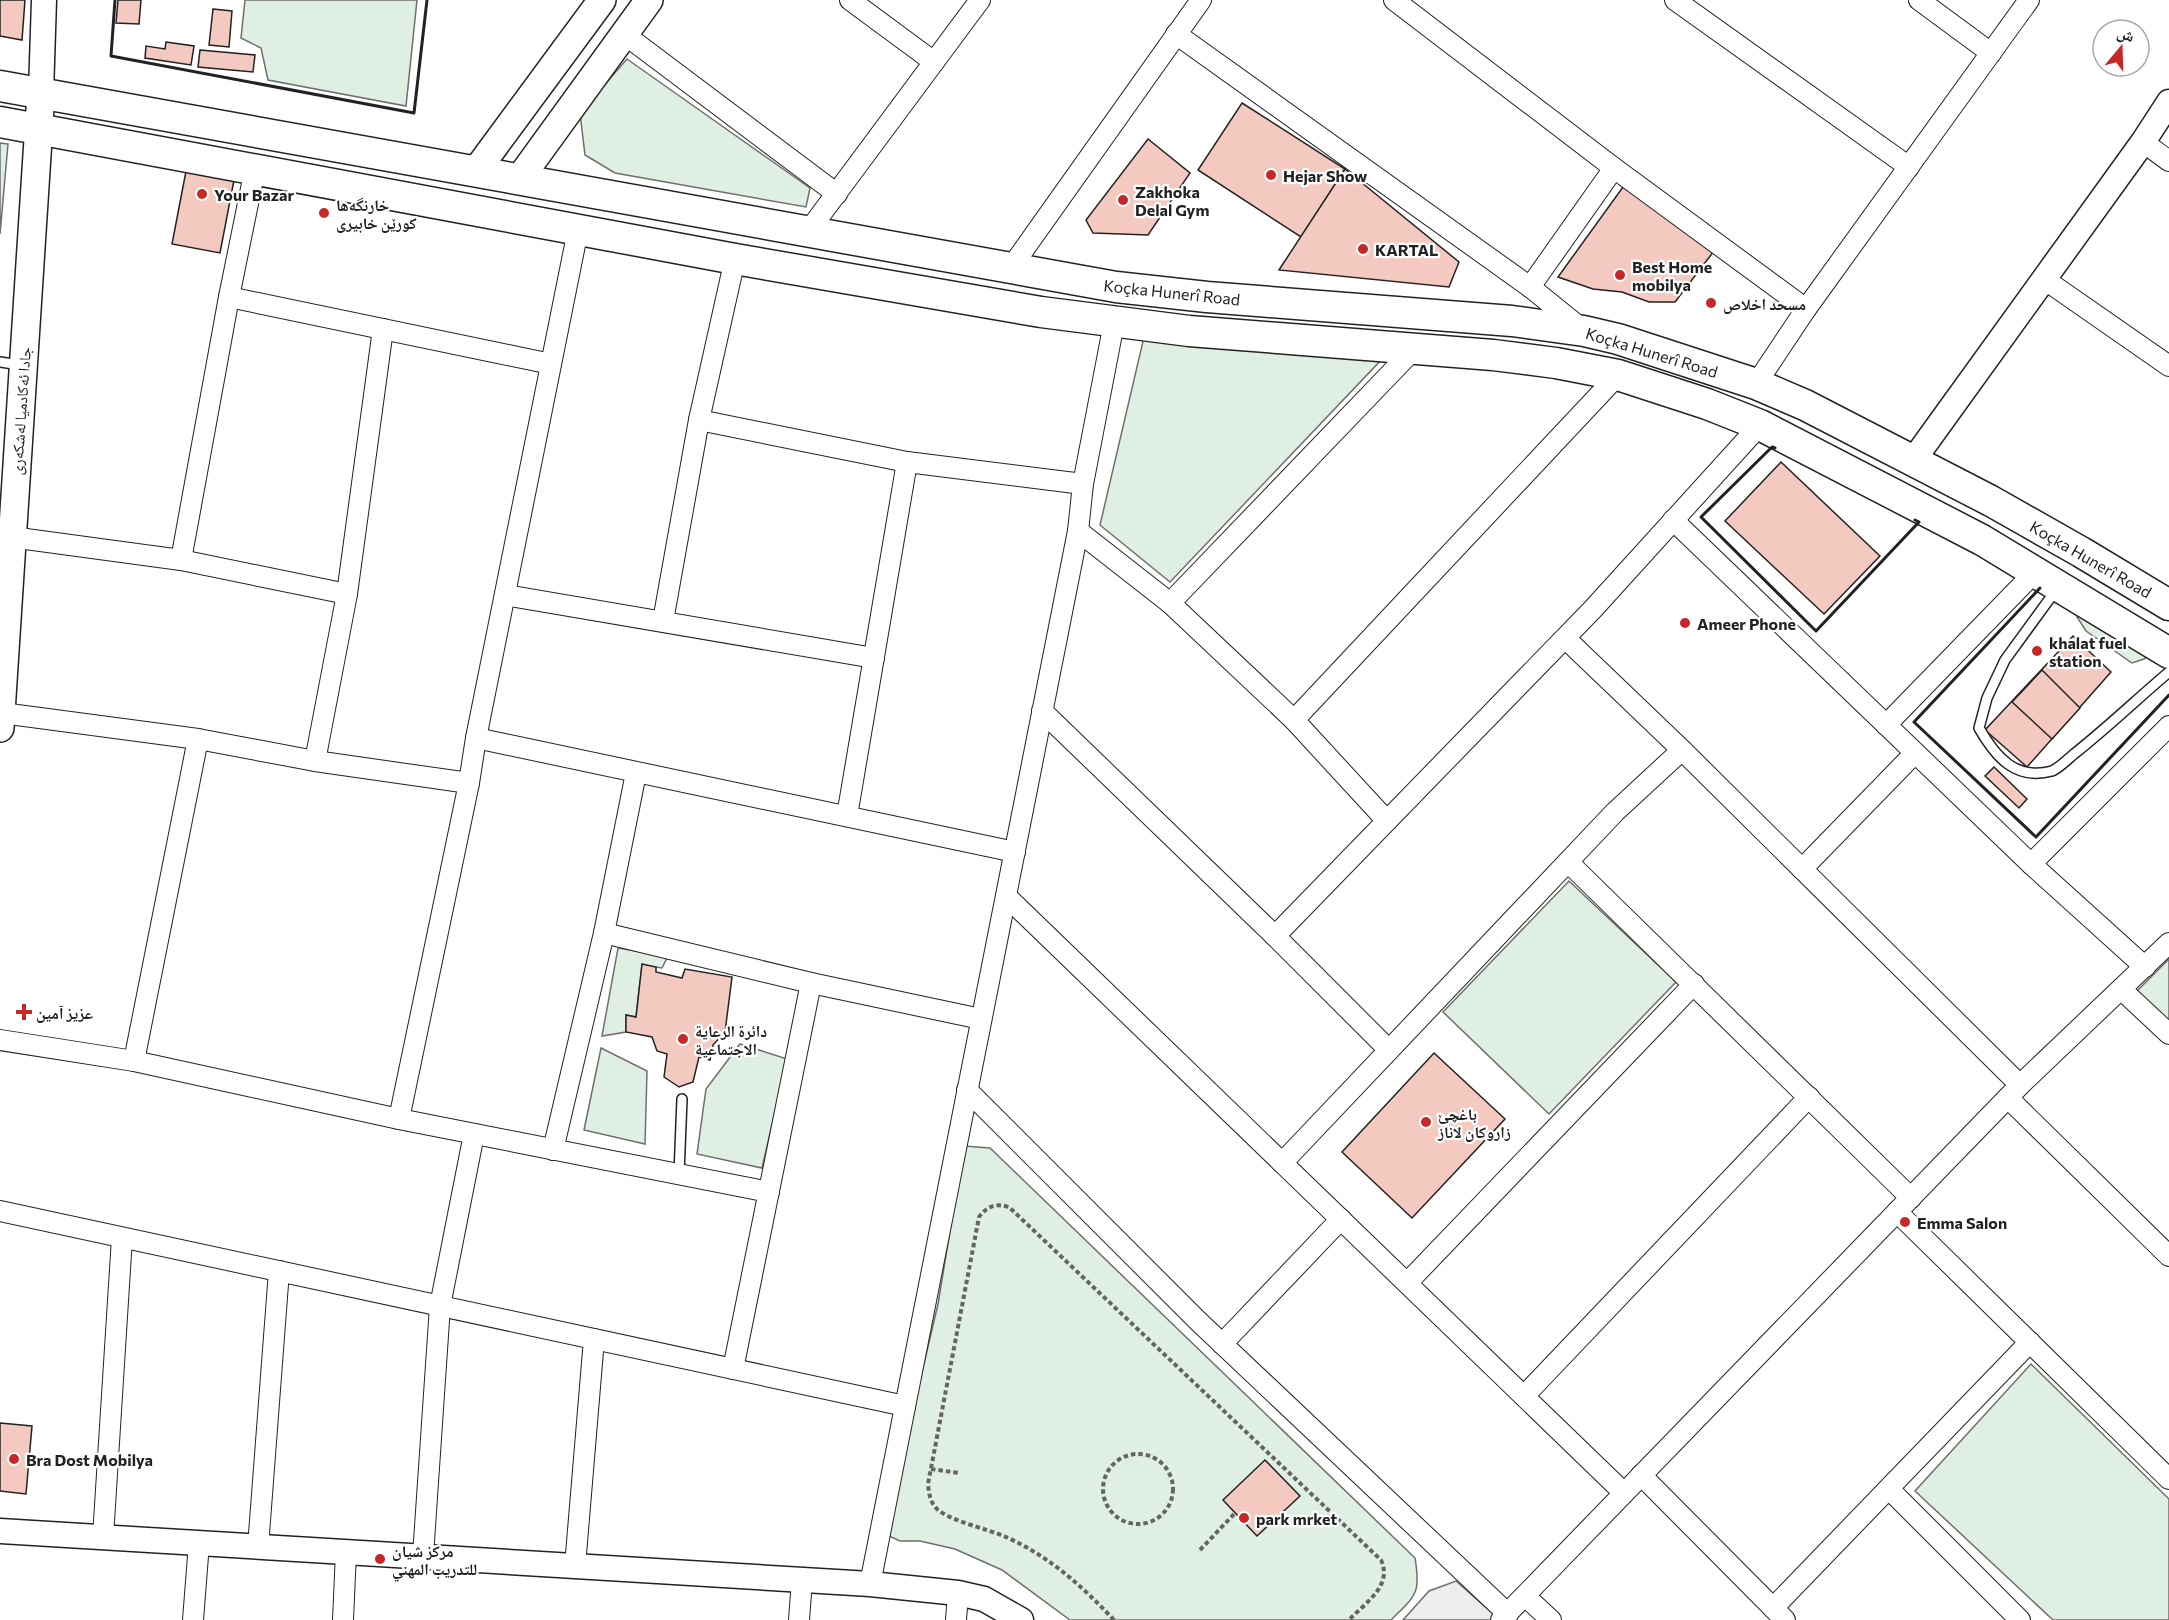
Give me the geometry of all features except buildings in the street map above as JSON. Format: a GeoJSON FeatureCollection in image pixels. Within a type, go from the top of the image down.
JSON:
{"type":"FeatureCollection","features":[{"type":"Feature","properties":{"kind":"main road"},"geometry":{"type":"LineString","coordinates":[[476,171],[602,0]]}},
{"type":"Feature","properties":{"kind":"main road"},"geometry":{"type":"LineString","coordinates":[[520,178],[649,0]]}},
{"type":"Feature","properties":{"kind":"main road","name":"Koçka Hunerî Road"},"geometry":{"type":"LineString","coordinates":[[0,86],[1116,287],[1512,321],[1584,331],[1659,352],[1756,384],[1805,405],[1991,501],[2168,603]]}},
{"type":"Feature","properties":{"kind":"main road","name":"جادا ئه‌كادميا له‌شكه‌رى"},"geometry":{"type":"LineString","coordinates":[[1,721],[11,537],[11,363],[39,129],[41,93]]}},
{"type":"Feature","properties":{"kind":"main road"},"geometry":{"type":"LineString","coordinates":[[0,122],[735,259],[1114,323],[1243,336],[1504,356],[1618,375],[1707,404],[1760,425],[1935,514],[2169,653]]}},
{"type":"Feature","properties":{"kind":"street"},"geometry":{"type":"LineString","coordinates":[[41,93],[44,0]]}},
{"type":"Feature","properties":{"kind":"street"},"geometry":{"type":"LineString","coordinates":[[850,0],[934,62]]}},
{"type":"Feature","properties":{"kind":"street"},"geometry":{"type":"LineString","coordinates":[[807,233],[980,0]]}},
{"type":"Feature","properties":{"kind":"street"},"geometry":{"type":"LineString","coordinates":[[1010,269],[1201,0]]}},
{"type":"Feature","properties":{"kind":"street"},"geometry":{"type":"LineString","coordinates":[[1394,0],[1417,7],[1614,168],[1806,309]]}},
{"type":"Feature","properties":{"kind":"street"},"geometry":{"type":"LineString","coordinates":[[1675,0],[1909,167]]}},
{"type":"Feature","properties":{"kind":"street"},"geometry":{"type":"LineString","coordinates":[[1919,0],[1991,53]]}},
{"type":"Feature","properties":{"kind":"street"},"geometry":{"type":"LineString","coordinates":[[1756,384],[1806,309],[2029,0]]}},
{"type":"Feature","properties":{"kind":"street"},"geometry":{"type":"LineString","coordinates":[[624,34],[837,194]]}},
{"type":"Feature","properties":{"kind":"street"},"geometry":{"type":"LineString","coordinates":[[1176,34],[1530,287],[1584,331]]}},
{"type":"Feature","properties":{"kind":"street"},"geometry":{"type":"LineString","coordinates":[[1912,462],[2143,142],[2169,102]]}},
{"type":"Feature","properties":{"kind":"street"},"geometry":{"type":"LineString","coordinates":[[2143,142],[2169,161]]}},
{"type":"Feature","properties":{"kind":"street"},"geometry":{"type":"LineString","coordinates":[[1530,287],[1614,168]]}},
{"type":"Feature","properties":{"kind":"street"},"geometry":{"type":"LineString","coordinates":[[181,560],[228,297],[255,169]]}},
{"type":"Feature","properties":{"kind":"street"},"geometry":{"type":"LineString","coordinates":[[399,1119],[469,783],[504,595],[578,230]]}},
{"type":"Feature","properties":{"kind":"street"},"geometry":{"type":"LineString","coordinates":[[663,621],[699,420],[735,259]]}},
{"type":"Feature","properties":{"kind":"street"},"geometry":{"type":"LineString","coordinates":[[2044,279],[2169,366]]}},
{"type":"Feature","properties":{"kind":"street"},"geometry":{"type":"LineString","coordinates":[[228,297],[551,364]]}},
{"type":"Feature","properties":{"kind":"street"},"geometry":{"type":"LineString","coordinates":[[870,1584],[1078,531],[1083,484],[1114,323]]}},
{"type":"Feature","properties":{"kind":"street"},"geometry":{"type":"LineString","coordinates":[[315,761],[347,594],[383,329]]}},
{"type":"Feature","properties":{"kind":"street"},"geometry":{"type":"LineString","coordinates":[[1170,603],[1414,349]]}},
{"type":"Feature","properties":{"kind":"street"},"geometry":{"type":"LineString","coordinates":[[1294,720],[1618,375]]}},
{"type":"Feature","properties":{"kind":"street"},"geometry":{"type":"LineString","coordinates":[[699,420],[907,462],[1083,484]]}},
{"type":"Feature","properties":{"kind":"street"},"geometry":{"type":"LineString","coordinates":[[1275,936],[1565,638],[1760,425]]}},
{"type":"Feature","properties":{"kind":"street"},"geometry":{"type":"LineString","coordinates":[[847,816],[907,462]]}},
{"type":"Feature","properties":{"kind":"street"},"geometry":{"type":"LineString","coordinates":[[1673,520],[2031,864],[2145,967]]}},
{"type":"Feature","properties":{"kind":"street"},"geometry":{"type":"LineString","coordinates":[[1078,531],[1170,603],[1294,720],[1387,821]]}},
{"type":"Feature","properties":{"kind":"street"},"geometry":{"type":"LineString","coordinates":[[11,537],[181,560],[347,594]]}},
{"type":"Feature","properties":{"kind":"street"},"geometry":{"type":"LineString","coordinates":[[1886,725],[2047,579]]}},
{"type":"Feature","properties":{"kind":"street"},"geometry":{"type":"LineString","coordinates":[[504,595],[874,658]]}},
{"type":"Feature","properties":{"kind":"street"},"geometry":{"type":"LineString","coordinates":[[1565,638],[1802,869],[2169,1256]]}},
{"type":"Feature","properties":{"kind":"street"},"geometry":{"type":"LineString","coordinates":[[1042,711],[1275,936],[1389,1050]]}},
{"type":"Feature","properties":{"kind":"street"},"geometry":{"type":"LineString","coordinates":[[1,721],[198,739],[315,761],[469,783]]}},
{"type":"Feature","properties":{"kind":"street"},"geometry":{"type":"LineString","coordinates":[[2031,864],[2169,726]]}},
{"type":"Feature","properties":{"kind":"street"},"geometry":{"type":"LineString","coordinates":[[476,738],[636,774],[1015,852]]}},
{"type":"Feature","properties":{"kind":"street"},"geometry":{"type":"LineString","coordinates":[[134,1061],[198,739]]}},
{"type":"Feature","properties":{"kind":"street"},"geometry":{"type":"LineString","coordinates":[[1282,1162],[1616,812],[1682,750]]}},
{"type":"Feature","properties":{"kind":"street"},"geometry":{"type":"LineString","coordinates":[[1802,869],[1915,753]]}},
{"type":"Feature","properties":{"kind":"street"},"geometry":{"type":"LineString","coordinates":[[553,1150],[604,933],[636,774]]}},
{"type":"Feature","properties":{"kind":"street"},"geometry":{"type":"LineString","coordinates":[[1568,862],[1911,1198]]}},
{"type":"Feature","properties":{"kind":"street"},"geometry":{"type":"LineString","coordinates":[[1006,896],[1624,1493]]}},
{"type":"Feature","properties":{"kind":"street"},"geometry":{"type":"LineString","coordinates":[[604,933],[811,983],[981,1019]]}},
{"type":"Feature","properties":{"kind":"street"},"geometry":{"type":"LineString","coordinates":[[967,1090],[1222,1344],[1504,1617],[2014,1092],[2169,943]]}},
{"type":"Feature","properties":{"kind":"street"},"geometry":{"type":"LineString","coordinates":[[733,1369],[811,983]]}},
{"type":"Feature","properties":{"kind":"street"},"geometry":{"type":"LineString","coordinates":[[1407,1283],[1694,984]]}},
{"type":"Feature","properties":{"kind":"street"},"geometry":{"type":"LineString","coordinates":[[2122,990],[2169,1034]]}},
{"type":"Feature","properties":{"kind":"street"},"geometry":{"type":"LineString","coordinates":[[0,1040],[134,1061],[399,1119],[769,1192]]}},
{"type":"Feature","properties":{"kind":"street"},"geometry":{"type":"LineString","coordinates":[[1524,1396],[1809,1097]]}},
{"type":"Feature","properties":{"kind":"street"},"geometry":{"type":"LineString","coordinates":[[423,1556],[440,1306],[474,1134]]}},
{"type":"Feature","properties":{"kind":"street"},"geometry":{"type":"LineString","coordinates":[[0,1211],[904,1406]]}},
{"type":"Feature","properties":{"kind":"street"},"geometry":{"type":"LineString","coordinates":[[1897,1212],[2169,1479]]}},
{"type":"Feature","properties":{"kind":"street"},"geometry":{"type":"LineString","coordinates":[[1222,1344],[1341,1219]]}},
{"type":"Feature","properties":{"kind":"street"},"geometry":{"type":"LineString","coordinates":[[103,1537],[122,1238]]}},
{"type":"Feature","properties":{"kind":"street"},"geometry":{"type":"LineString","coordinates":[[258,1547],[279,1272]]}},
{"type":"Feature","properties":{"kind":"street"},"geometry":{"type":"LineString","coordinates":[[575,1566],[594,1339]]}},
{"type":"Feature","properties":{"kind":"street"},"geometry":{"type":"LineString","coordinates":[[1641,1475],[1779,1614],[1889,1489],[2030,1342]]}},
{"type":"Feature","properties":{"kind":"street"},"geometry":{"type":"LineString","coordinates":[[1889,1489],[2020,1620]]}},
{"type":"Feature","properties":{"kind":"street"},"geometry":{"type":"LineString","coordinates":[[0,1531],[870,1584],[958,1593],[984,1599],[1021,1620]]}},
{"type":"Feature","properties":{"kind":"street"},"geometry":{"type":"LineString","coordinates":[[193,1620],[199,1543]]}},
{"type":"Feature","properties":{"kind":"street"},"geometry":{"type":"LineString","coordinates":[[343,1620],[346,1552]]}},
{"type":"Feature","properties":{"kind":"street"},"geometry":{"type":"LineString","coordinates":[[799,1620],[802,1580]]}},
{"type":"Feature","properties":{"kind":"street"},"geometry":{"type":"LineString","coordinates":[[956,1620],[958,1593]]}},
{"type":"Feature","properties":{"kind":"street"},"geometry":{"type":"LineString","coordinates":[[1525,1596],[1551,1620]]}},
{"type":"Feature","properties":{"kind":"lane"},"geometry":{"type":"LineString","coordinates":[[2047,579],[1987,698],[1979,728],[1992,751],[2010,767],[2026,772],[2053,771],[2107,728],[2169,672]]}},
{"type":"Feature","properties":{"kind":"lane"},"geometry":{"type":"LineString","coordinates":[[679,1174],[682,1099]]}},
{"type":"Feature","properties":{"kind":"path"},"geometry":{"type":"LineString","coordinates":[[1114,1620],[1093,1597],[1051,1562],[1005,1536],[938,1510],[929,1497],[928,1484],[979,1217],[984,1210],[993,1205],[1009,1207],[1381,1560],[1385,1569],[1383,1585],[1349,1620]]}},
{"type":"Feature","properties":{"kind":"path"},"geometry":{"type":"LineString","coordinates":[[1129,1455],[1152,1456],[1169,1472],[1173,1483],[1173,1495],[1169,1506],[1161,1515],[1140,1524],[1118,1517],[1110,1509],[1103,1488],[1110,1467],[1129,1455]]}},
{"type":"Feature","properties":{"kind":"path"},"geometry":{"type":"LineString","coordinates":[[932,1469],[959,1473]]}},
{"type":"Feature","properties":{"kind":"path"},"geometry":{"type":"LineString","coordinates":[[1200,1550],[1236,1512]]}},
{"type":"Feature","properties":{"kind":"green space"},"geometry":{"type":"Polygon","coordinates":[[[245,0],[417,0],[406,106],[268,80],[261,48],[241,38],[245,0]]]}},
{"type":"Feature","properties":{"kind":"green space"},"geometry":{"type":"Polygon","coordinates":[[[627,59],[810,188],[806,207],[615,173],[585,155],[580,113],[627,59]]]}},
{"type":"Feature","properties":{"kind":"green space"},"geometry":{"type":"Polygon","coordinates":[[[0,143],[8,144],[0,234],[0,143]]]}},
{"type":"Feature","properties":{"kind":"green space"},"geometry":{"type":"Polygon","coordinates":[[[1144,337],[1383,358],[1170,582],[1100,525],[1144,337]]]}},
{"type":"Feature","properties":{"kind":"green space"},"geometry":{"type":"Polygon","coordinates":[[[2086,601],[2155,650],[2144,659],[2132,663],[2086,631],[2077,617],[2086,601]]]}},
{"type":"Feature","properties":{"kind":"green space"},"geometry":{"type":"Polygon","coordinates":[[[1569,881],[1676,982],[1549,1114],[1443,1012],[1569,881]]]}},
{"type":"Feature","properties":{"kind":"green space"},"geometry":{"type":"Polygon","coordinates":[[[618,948],[668,956],[662,968],[642,965],[636,1017],[626,1015],[626,1032],[602,1036],[618,948]]]}},
{"type":"Feature","properties":{"kind":"green space"},"geometry":{"type":"Polygon","coordinates":[[[2169,959],[2169,1021],[2137,991],[2169,959]]]}},
{"type":"Feature","properties":{"kind":"green space"},"geometry":{"type":"Polygon","coordinates":[[[740,1044],[787,1059],[762,1168],[697,1154],[706,1089],[740,1044]]]}},
{"type":"Feature","properties":{"kind":"green space"},"geometry":{"type":"Polygon","coordinates":[[[601,1048],[647,1071],[645,1144],[584,1130],[601,1048]]]}},
{"type":"Feature","properties":{"kind":"green space"},"geometry":{"type":"Polygon","coordinates":[[[964,1146],[990,1148],[1415,1558],[1417,1587],[1415,1593],[1391,1620],[1070,1620],[1002,1570],[955,1549],[920,1541],[900,1541],[889,1536],[886,1525],[938,1304],[964,1146]]]}},
{"type":"Feature","properties":{"kind":"green space"},"geometry":{"type":"Polygon","coordinates":[[[2031,1364],[2169,1499],[2169,1620],[2053,1620],[1915,1491],[2031,1364]]]}},
{"type":"Feature","properties":{"kind":"shaded area"},"geometry":{"type":"Polygon","coordinates":[[[1456,1581],[1500,1620],[1403,1620],[1429,1591],[1456,1581]]]}},
{"type":"Feature","properties":{"kind":"wall"},"geometry":{"type":"LineString","coordinates":[[115,0],[111,56],[414,113],[427,0]]}},
{"type":"Feature","properties":{"kind":"wall"},"geometry":{"type":"LineString","coordinates":[[1775,448],[1772,447],[1701,517],[1816,631],[1919,522],[1915,520]]}},
{"type":"Feature","properties":{"kind":"wall"},"geometry":{"type":"LineString","coordinates":[[2040,588],[1914,722],[2036,837],[2169,695]]}},
{"type":"Feature","properties":{"kind":"place","name":"Hejar Show"},"geometry":{"type":"Point","coordinates":[1271,175]}},
{"type":"Feature","properties":{"kind":"place","name":"Your Bazar"},"geometry":{"type":"Point","coordinates":[202,194]}},
{"type":"Feature","properties":{"kind":"place","name":"Zakhoka Delal Gym"},"geometry":{"type":"Point","coordinates":[1123,200]}},
{"type":"Feature","properties":{"kind":"place","name":"خارنگه‌ها كورێن خابيرى"},"geometry":{"type":"Point","coordinates":[324,213]}},
{"type":"Feature","properties":{"kind":"place","name":"KARTAL"},"geometry":{"type":"Point","coordinates":[1363,249]}},
{"type":"Feature","properties":{"kind":"place","name":"Best Home mobilya"},"geometry":{"type":"Point","coordinates":[1620,275]}},
{"type":"Feature","properties":{"kind":"place","name":"مسحد اخلاص"},"geometry":{"type":"Point","coordinates":[1711,303]}},
{"type":"Feature","properties":{"kind":"place","name":"Ameer Phone"},"geometry":{"type":"Point","coordinates":[1685,623]}},
{"type":"Feature","properties":{"kind":"place","name":"khalat fuel station"},"geometry":{"type":"Point","coordinates":[2037,651]}},
{"type":"Feature","properties":{"kind":"place","name":"عزيز آمين"},"geometry":{"type":"Point","coordinates":[24,1012]}},
{"type":"Feature","properties":{"kind":"place","name":"دائرة الرعاية الاجتماعية"},"geometry":{"type":"Point","coordinates":[683,1039]}},
{"type":"Feature","properties":{"kind":"place","name":"باغچێ زاروكان لاناز"},"geometry":{"type":"Point","coordinates":[1426,1122]}},
{"type":"Feature","properties":{"kind":"place","name":"Emma Salon"},"geometry":{"type":"Point","coordinates":[1905,1222]}},
{"type":"Feature","properties":{"kind":"place","name":"Bra Dost Mobilya"},"geometry":{"type":"Point","coordinates":[14,1459]}},
{"type":"Feature","properties":{"kind":"place","name":"park mrket"},"geometry":{"type":"Point","coordinates":[1244,1518]}},
{"type":"Feature","properties":{"kind":"place","name":"مركز شيان للتدريب المهني"},"geometry":{"type":"Point","coordinates":[380,1559]}}]}
